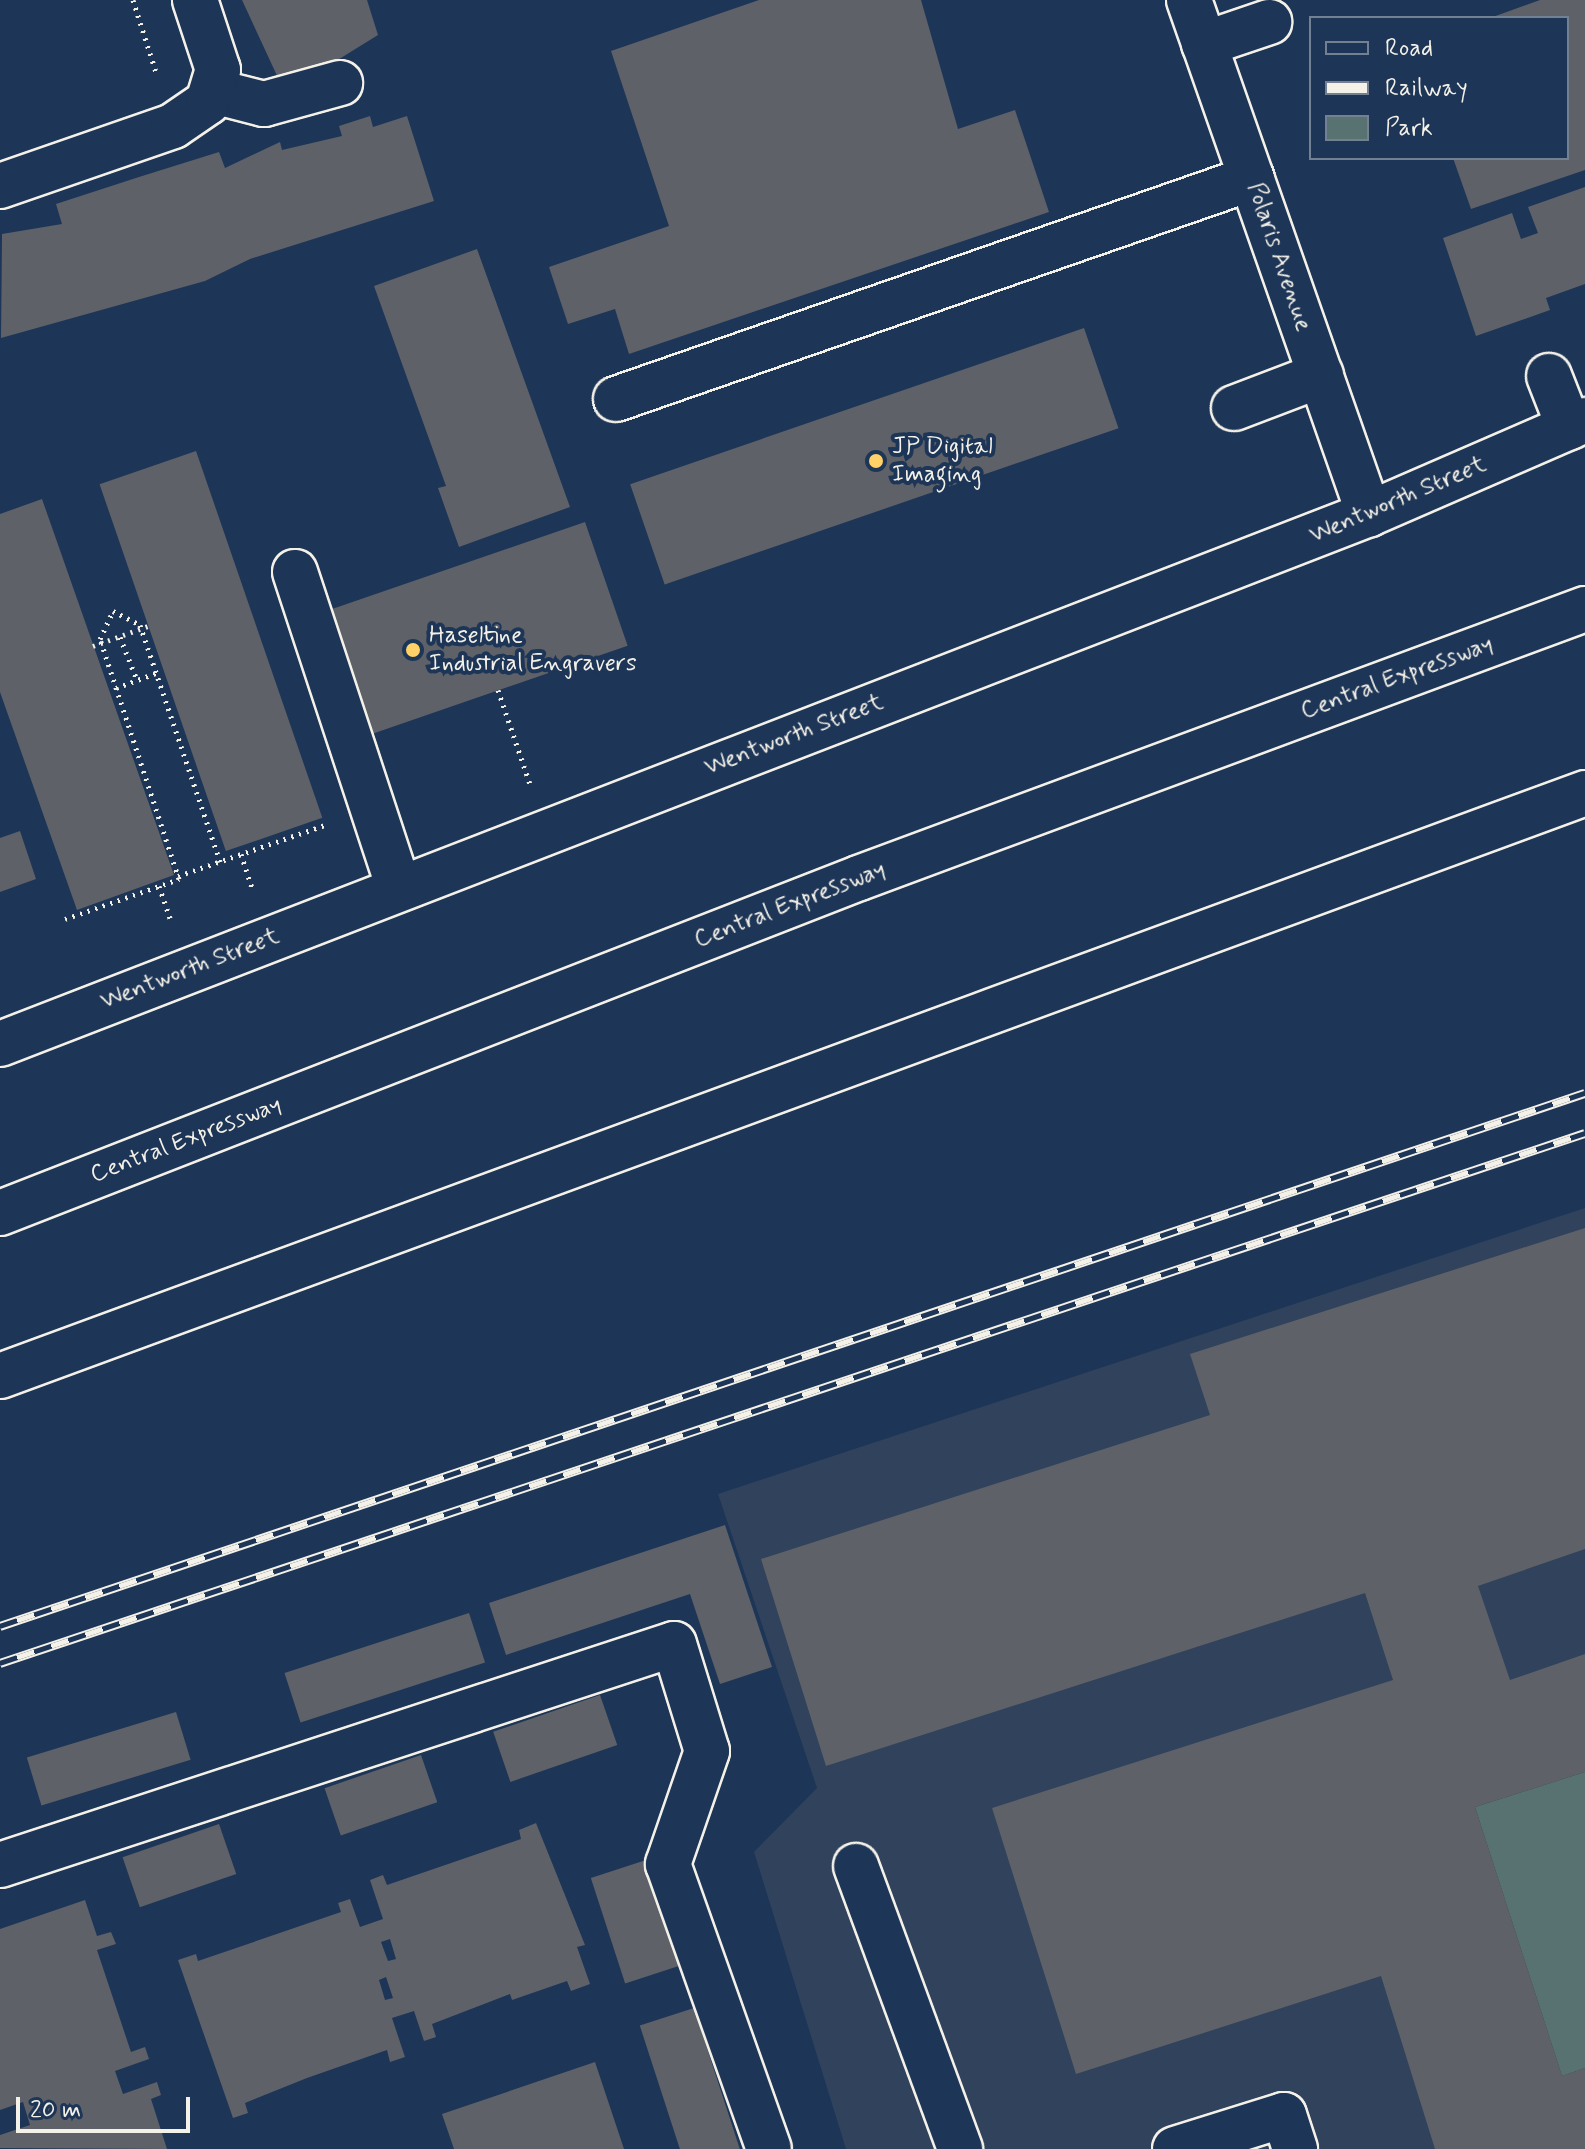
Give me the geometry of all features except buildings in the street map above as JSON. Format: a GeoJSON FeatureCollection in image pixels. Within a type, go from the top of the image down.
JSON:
{"type":"FeatureCollection","features":[{"type":"Feature","properties":{"kind":"main road"},"geometry":{"type":"LineString","coordinates":[[0,186],[173,126],[213,91],[218,70],[195,0]]}},
{"type":"Feature","properties":{"kind":"main road","name":"Polaris Avenue"},"geometry":{"type":"LineString","coordinates":[[1189,0],[1369,514]]}},
{"type":"Feature","properties":{"kind":"main road"},"geometry":{"type":"LineString","coordinates":[[1204,44],[1269,22]]}},
{"type":"Feature","properties":{"kind":"main road"},"geometry":{"type":"LineString","coordinates":[[213,91],[264,104],[340,83]]}},
{"type":"Feature","properties":{"kind":"main road"},"geometry":{"type":"LineString","coordinates":[[616,399],[1252,178]]}},
{"type":"Feature","properties":{"kind":"main road"},"geometry":{"type":"LineString","coordinates":[[1234,408],[1321,375]]}},
{"type":"Feature","properties":{"kind":"main road"},"geometry":{"type":"LineString","coordinates":[[1549,376],[1577,423]]}},
{"type":"Feature","properties":{"kind":"main road","name":"Wentworth Street"},"geometry":{"type":"LineString","coordinates":[[0,1044],[1369,514],[1577,423]]}},
{"type":"Feature","properties":{"kind":"main road"},"geometry":{"type":"LineString","coordinates":[[295,572],[399,888]]}},
{"type":"Feature","properties":{"kind":"main road","name":"Central Expressway"},"geometry":{"type":"LineString","coordinates":[[0,1213],[859,878],[1585,609]]}},
{"type":"Feature","properties":{"kind":"main road"},"geometry":{"type":"LineString","coordinates":[[0,1376],[1585,793]]}},
{"type":"Feature","properties":{"kind":"main road"},"geometry":{"type":"LineString","coordinates":[[0,1865],[674,1644],[707,1751],[668,1864],[769,2149]]}},
{"type":"Feature","properties":{"kind":"main road"},"geometry":{"type":"LineString","coordinates":[[856,1866],[957,2148]]}},
{"type":"Feature","properties":{"kind":"main road"},"geometry":{"type":"LineString","coordinates":[[1175,2149],[1284,2115],[1295,2149]]}},
{"type":"Feature","properties":{"kind":"path"},"geometry":{"type":"LineString","coordinates":[[133,0],[173,126]]}},
{"type":"Feature","properties":{"kind":"path"},"geometry":{"type":"LineString","coordinates":[[178,876],[100,639],[113,611],[140,625],[220,862]]}},
{"type":"Feature","properties":{"kind":"path"},"geometry":{"type":"LineString","coordinates":[[93,646],[148,626]]}},
{"type":"Feature","properties":{"kind":"path"},"geometry":{"type":"LineString","coordinates":[[120,637],[137,680]]}},
{"type":"Feature","properties":{"kind":"path"},"geometry":{"type":"LineString","coordinates":[[116,688],[156,673]]}},
{"type":"Feature","properties":{"kind":"path"},"geometry":{"type":"LineString","coordinates":[[498,690],[535,799]]}},
{"type":"Feature","properties":{"kind":"path"},"geometry":{"type":"LineString","coordinates":[[65,919],[341,820]]}},
{"type":"Feature","properties":{"kind":"path"},"geometry":{"type":"LineString","coordinates":[[241,854],[257,903]]}},
{"type":"Feature","properties":{"kind":"path"},"geometry":{"type":"LineString","coordinates":[[159,886],[176,934]]}},
{"type":"Feature","properties":{"kind":"shaded area"},"geometry":{"type":"Polygon","coordinates":[[[1585,1208],[1585,2149],[846,2149],[754,1852],[817,1788],[718,1494],[1585,1208]]]}},
{"type":"Feature","properties":{"kind":"green space"},"geometry":{"type":"Polygon","coordinates":[[[1585,1772],[1585,2068],[1562,2076],[1475,1807],[1585,1772]]]}},
{"type":"Feature","properties":{"kind":"railway"},"geometry":{"type":"LineString","coordinates":[[0,1626],[1585,1093]]}},
{"type":"Feature","properties":{"kind":"railway"},"geometry":{"type":"LineString","coordinates":[[0,1663],[1585,1133]]}},
{"type":"Feature","properties":{"kind":"place","name":"JP Digital Imaging"},"geometry":{"type":"Point","coordinates":[876,461]}},
{"type":"Feature","properties":{"kind":"place","name":"Haseltine Industrial Engravers"},"geometry":{"type":"Point","coordinates":[413,650]}}]}
